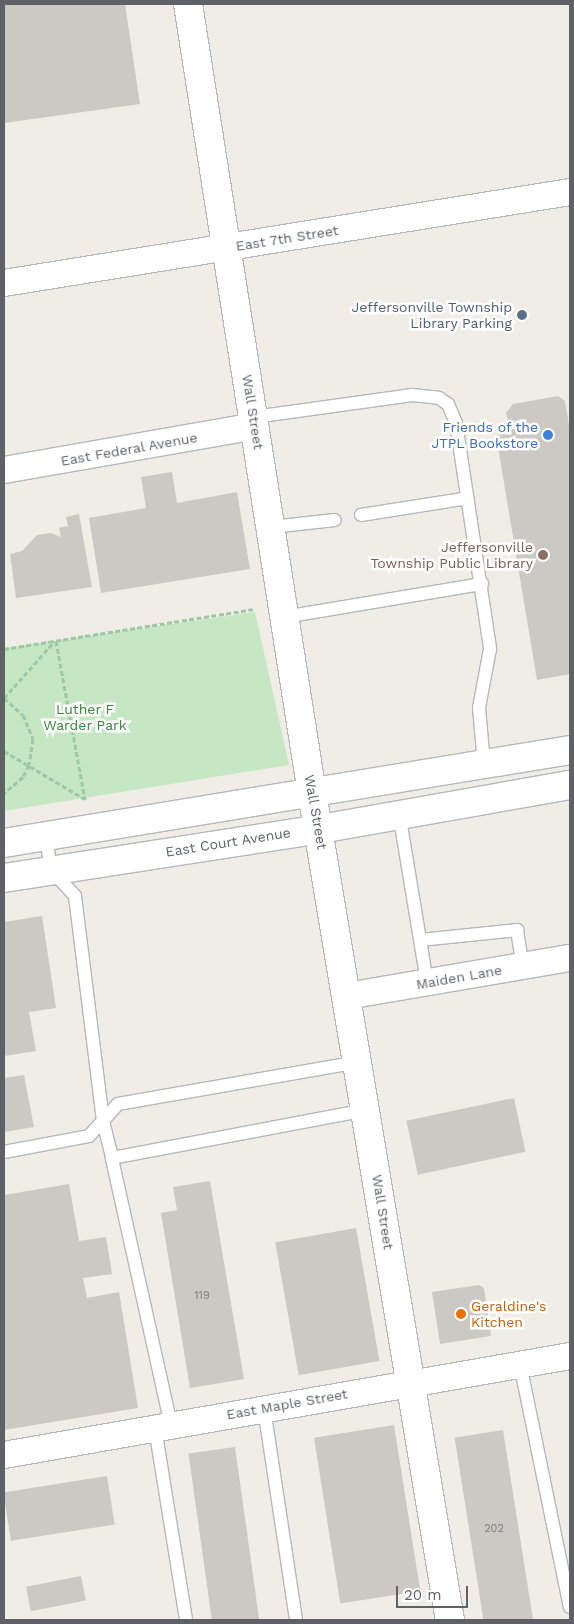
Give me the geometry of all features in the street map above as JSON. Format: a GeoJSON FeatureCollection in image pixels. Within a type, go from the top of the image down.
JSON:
{"type":"FeatureCollection","features":[{"type":"Feature","properties":{"kind":"street","name":"Wall Street"},"geometry":{"type":"LineString","coordinates":[[188,4],[312,793],[320,828],[450,1620]]}},
{"type":"Feature","properties":{"kind":"street","name":"East 7th Street"},"geometry":{"type":"LineString","coordinates":[[4,283],[570,192]]}},
{"type":"Feature","properties":{"kind":"street","name":"East Federal Avenue"},"geometry":{"type":"LineString","coordinates":[[4,470],[254,421]]}},
{"type":"Feature","properties":{"kind":"street"},"geometry":{"type":"LineString","coordinates":[[4,843],[570,750]]}},
{"type":"Feature","properties":{"kind":"street","name":"East Court Avenue"},"geometry":{"type":"LineString","coordinates":[[4,878],[320,828],[570,785]]}},
{"type":"Feature","properties":{"kind":"street","name":"Maiden Lane"},"geometry":{"type":"LineString","coordinates":[[348,996],[570,958]]}},
{"type":"Feature","properties":{"kind":"street","name":"East Maple Street"},"geometry":{"type":"LineString","coordinates":[[4,1455],[411,1382],[570,1356]]}},
{"type":"Feature","properties":{"kind":"lane"},"geometry":{"type":"LineString","coordinates":[[254,421],[412,395],[439,398],[453,413],[482,584],[490,648],[479,708],[484,764]]}},
{"type":"Feature","properties":{"kind":"lane"},"geometry":{"type":"LineString","coordinates":[[361,515],[468,498]]}},
{"type":"Feature","properties":{"kind":"lane"},"geometry":{"type":"LineString","coordinates":[[271,527],[335,520]]}},
{"type":"Feature","properties":{"kind":"lane"},"geometry":{"type":"LineString","coordinates":[[284,617],[482,584]]}},
{"type":"Feature","properties":{"kind":"lane"},"geometry":{"type":"LineString","coordinates":[[399,813],[427,983]]}},
{"type":"Feature","properties":{"kind":"lane"},"geometry":{"type":"LineString","coordinates":[[46,836],[51,870],[75,896],[103,1121],[112,1158],[163,1426],[186,1620]]}},
{"type":"Feature","properties":{"kind":"lane"},"geometry":{"type":"LineString","coordinates":[[420,940],[517,930],[523,967]]}},
{"type":"Feature","properties":{"kind":"lane"},"geometry":{"type":"LineString","coordinates":[[4,1152],[89,1136],[118,1104],[358,1062]]}},
{"type":"Feature","properties":{"kind":"lane"},"geometry":{"type":"LineString","coordinates":[[112,1158],[366,1110]]}},
{"type":"Feature","properties":{"kind":"lane"},"geometry":{"type":"LineString","coordinates":[[520,1364],[570,1606]]}},
{"type":"Feature","properties":{"kind":"lane"},"geometry":{"type":"LineString","coordinates":[[264,1408],[296,1620]]}},
{"type":"Feature","properties":{"kind":"path"},"geometry":{"type":"LineString","coordinates":[[4,649],[253,609]]}},
{"type":"Feature","properties":{"kind":"path"},"geometry":{"type":"LineString","coordinates":[[4,792],[22,778],[29,765],[33,739],[29,726],[19,710],[4,698],[56,640]]}},
{"type":"Feature","properties":{"kind":"path"},"geometry":{"type":"LineString","coordinates":[[4,750],[85,799],[56,640]]}},
{"type":"Feature","properties":{"kind":"green space","name":"Luther F Warder Park"},"geometry":{"type":"Polygon","coordinates":[[[255,612],[289,765],[4,811],[4,648],[255,612]]]}},
{"type":"Feature","properties":{"kind":"building"},"geometry":{"type":"Polygon","coordinates":[[[4,4],[125,4],[140,104],[4,123],[4,4]]]}},
{"type":"Feature","properties":{"kind":"building","name":"Jeffersonville Township Public Library"},"geometry":{"type":"Polygon","coordinates":[[[558,396],[565,401],[570,431],[570,674],[537,680],[496,435],[511,432],[506,413],[513,404],[558,396]]]}},
{"type":"Feature","properties":{"kind":"building"},"geometry":{"type":"Polygon","coordinates":[[[172,472],[177,503],[237,492],[250,569],[101,593],[89,518],[146,508],[141,477],[172,472]]]}},
{"type":"Feature","properties":{"kind":"building"},"geometry":{"type":"Polygon","coordinates":[[[79,514],[92,587],[16,598],[10,554],[22,551],[37,535],[51,533],[61,537],[59,528],[68,526],[66,517],[79,514]]]}},
{"type":"Feature","properties":{"kind":"building"},"geometry":{"type":"Polygon","coordinates":[[[42,916],[56,1008],[29,1012],[36,1051],[4,1056],[4,922],[42,916]]]}},
{"type":"Feature","properties":{"kind":"building"},"geometry":{"type":"Polygon","coordinates":[[[24,1075],[34,1127],[4,1132],[4,1078],[24,1075]]]}},
{"type":"Feature","properties":{"kind":"building"},"geometry":{"type":"Polygon","coordinates":[[[514,1098],[525,1152],[418,1175],[406,1121],[514,1098]]]}},
{"type":"Feature","properties":{"kind":"building"},"geometry":{"type":"Polygon","coordinates":[[[210,1181],[244,1379],[190,1388],[161,1213],[177,1210],[173,1187],[210,1181]]]}},
{"type":"Feature","properties":{"kind":"building"},"geometry":{"type":"Polygon","coordinates":[[[69,1184],[79,1241],[106,1237],[112,1274],[83,1278],[87,1298],[119,1292],[138,1408],[4,1430],[4,1195],[69,1184]]]}},
{"type":"Feature","properties":{"kind":"building"},"geometry":{"type":"Polygon","coordinates":[[[356,1228],[379,1361],[299,1375],[275,1242],[356,1228]]]}},
{"type":"Feature","properties":{"kind":"building","name":"Geraldine's Kitchen"},"geometry":{"type":"Polygon","coordinates":[[[479,1285],[484,1288],[491,1336],[440,1344],[432,1292],[479,1285]]]}},
{"type":"Feature","properties":{"kind":"building"},"geometry":{"type":"Polygon","coordinates":[[[394,1425],[420,1591],[340,1604],[314,1438],[394,1425]]]}},
{"type":"Feature","properties":{"kind":"building"},"geometry":{"type":"Polygon","coordinates":[[[503,1430],[533,1620],[483,1620],[455,1438],[503,1430]]]}},
{"type":"Feature","properties":{"kind":"building"},"geometry":{"type":"Polygon","coordinates":[[[235,1447],[259,1620],[212,1620],[188,1454],[235,1447]]]}},
{"type":"Feature","properties":{"kind":"building"},"geometry":{"type":"Polygon","coordinates":[[[107,1476],[115,1524],[11,1541],[4,1492],[107,1476]]]}},
{"type":"Feature","properties":{"kind":"building"},"geometry":{"type":"Polygon","coordinates":[[[81,1576],[86,1601],[31,1611],[26,1587],[81,1576]]]}},
{"type":"Feature","properties":{"kind":"place","name":"Jeffersonville Township Library Parking"},"geometry":{"type":"Point","coordinates":[522,315]}},
{"type":"Feature","properties":{"kind":"place","name":"Friends of the JTPL Bookstore"},"geometry":{"type":"Point","coordinates":[548,435]}},
{"type":"Feature","properties":{"kind":"place","name":"Jeffersonville Township Public Library"},"geometry":{"type":"Point","coordinates":[543,555]}},
{"type":"Feature","properties":{"kind":"place","name":"Geraldine's Kitchen"},"geometry":{"type":"Point","coordinates":[461,1314]}}]}
